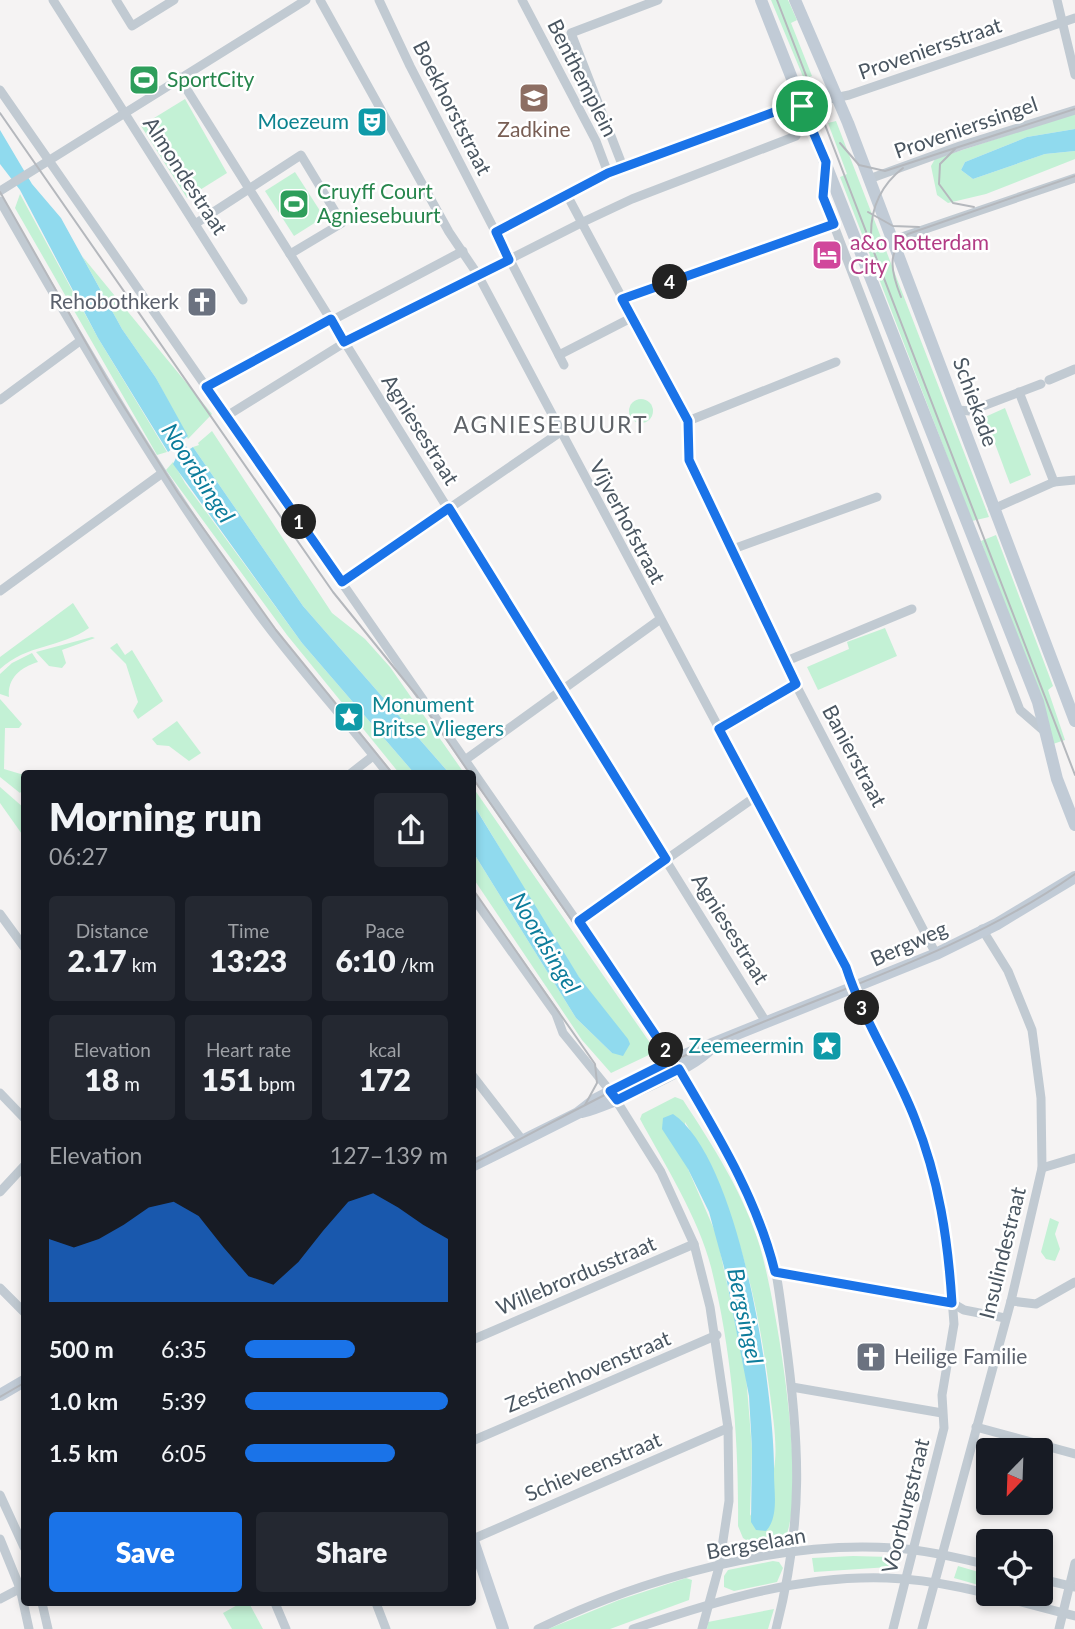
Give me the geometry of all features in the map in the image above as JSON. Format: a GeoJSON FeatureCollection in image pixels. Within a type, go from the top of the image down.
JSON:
{"type":"FeatureCollection","features":[{"type":"Feature","properties":{"kind":"main road"},"geometry":{"type":"LineString","coordinates":[[761,0],[1038,702],[1057,779],[1075,825]]}},
{"type":"Feature","properties":{"kind":"main road","name":"Schiekade"},"geometry":{"type":"LineString","coordinates":[[795,0],[843,97],[869,179],[1075,721]]}},
{"type":"Feature","properties":{"kind":"main road","name":"Bergweg"},"geometry":{"type":"LineString","coordinates":[[476,1164],[676,1064],[702,1046],[713,1045],[853,991],[936,954],[1075,877]]}},
{"type":"Feature","properties":{"kind":"main road"},"geometry":{"type":"LineString","coordinates":[[0,1395],[21,1383]]}},
{"type":"Feature","properties":{"kind":"main road"},"geometry":{"type":"LineString","coordinates":[[476,1548],[503,1629]]}},
{"type":"Feature","properties":{"kind":"street","name":"Almondestraat"},"geometry":{"type":"LineString","coordinates":[[53,0],[243,300]]}},
{"type":"Feature","properties":{"kind":"street"},"geometry":{"type":"LineString","coordinates":[[116,0],[132,26],[174,0]]}},
{"type":"Feature","properties":{"kind":"street"},"geometry":{"type":"LineString","coordinates":[[0,191],[306,0]]}},
{"type":"Feature","properties":{"kind":"street","name":"Vijverhofstraat"},"geometry":{"type":"LineString","coordinates":[[320,0],[478,275],[559,433],[846,967],[853,991]]}},
{"type":"Feature","properties":{"kind":"street","name":"Boekhorststraat"},"geometry":{"type":"LineString","coordinates":[[379,0],[410,66],[564,365]]}},
{"type":"Feature","properties":{"kind":"street","name":"Benthemplein"},"geometry":{"type":"LineString","coordinates":[[522,0],[596,141],[608,173]]}},
{"type":"Feature","properties":{"kind":"street"},"geometry":{"type":"LineString","coordinates":[[623,167],[570,33],[658,0]]}},
{"type":"Feature","properties":{"kind":"street"},"geometry":{"type":"LineString","coordinates":[[1057,0],[1075,75]]}},
{"type":"Feature","properties":{"kind":"street","name":"Proveniersstraat"},"geometry":{"type":"LineString","coordinates":[[843,97],[1075,18]]}},
{"type":"Feature","properties":{"kind":"street","name":"Agniesestraat"},"geometry":{"type":"LineString","coordinates":[[179,77],[449,508],[766,1023]]}},
{"type":"Feature","properties":{"kind":"street"},"geometry":{"type":"LineString","coordinates":[[0,90],[472,770]]}},
{"type":"Feature","properties":{"kind":"street"},"geometry":{"type":"LineString","coordinates":[[496,232],[623,167],[785,108],[843,97]]}},
{"type":"Feature","properties":{"kind":"street","name":"Provenierssingel"},"geometry":{"type":"LineString","coordinates":[[869,179],[960,146],[1075,110]]}},
{"type":"Feature","properties":{"kind":"street"},"geometry":{"type":"LineString","coordinates":[[225,417],[344,342],[583,222],[632,199],[796,136]]}},
{"type":"Feature","properties":{"kind":"street"},"geometry":{"type":"LineString","coordinates":[[195,224],[247,187],[301,155],[342,223],[290,254]]}},
{"type":"Feature","properties":{"kind":"street"},"geometry":{"type":"LineString","coordinates":[[826,162],[823,197],[1020,710],[1044,730]]}},
{"type":"Feature","properties":{"kind":"street"},"geometry":{"type":"LineString","coordinates":[[893,240],[1075,178]]}},
{"type":"Feature","properties":{"kind":"street"},"geometry":{"type":"LineString","coordinates":[[567,195],[688,421],[836,362]]}},
{"type":"Feature","properties":{"kind":"street"},"geometry":{"type":"LineString","coordinates":[[0,201],[80,341],[161,474],[260,615],[385,770]]}},
{"type":"Feature","properties":{"kind":"street"},"geometry":{"type":"LineString","coordinates":[[622,299],[834,224]]}},
{"type":"Feature","properties":{"kind":"street"},"geometry":{"type":"LineString","coordinates":[[206,387],[463,251]]}},
{"type":"Feature","properties":{"kind":"street"},"geometry":{"type":"LineString","coordinates":[[559,355],[631,318]]}},
{"type":"Feature","properties":{"kind":"street"},"geometry":{"type":"LineString","coordinates":[[0,400],[80,341]]}},
{"type":"Feature","properties":{"kind":"street"},"geometry":{"type":"LineString","coordinates":[[958,410],[970,411],[1075,369]]}},
{"type":"Feature","properties":{"kind":"street"},"geometry":{"type":"LineString","coordinates":[[1019,392],[1054,482]]}},
{"type":"Feature","properties":{"kind":"street","name":"Banierstraat"},"geometry":{"type":"LineString","coordinates":[[688,421],[689,460],[733,548],[784,662],[936,954]]}},
{"type":"Feature","properties":{"kind":"street"},"geometry":{"type":"LineString","coordinates":[[342,582],[559,433]]}},
{"type":"Feature","properties":{"kind":"street"},"geometry":{"type":"LineString","coordinates":[[0,591],[161,474]]}},
{"type":"Feature","properties":{"kind":"street"},"geometry":{"type":"LineString","coordinates":[[993,509],[1054,482],[1075,480]]}},
{"type":"Feature","properties":{"kind":"street"},"geometry":{"type":"LineString","coordinates":[[733,548],[877,497]]}},
{"type":"Feature","properties":{"kind":"street"},"geometry":{"type":"LineString","coordinates":[[784,662],[912,609]]}},
{"type":"Feature","properties":{"kind":"street"},"geometry":{"type":"LineString","coordinates":[[465,760],[659,620]]}},
{"type":"Feature","properties":{"kind":"street"},"geometry":{"type":"LineString","coordinates":[[719,729],[796,684]]}},
{"type":"Feature","properties":{"kind":"street"},"geometry":{"type":"LineString","coordinates":[[355,770],[373,756]]}},
{"type":"Feature","properties":{"kind":"street"},"geometry":{"type":"LineString","coordinates":[[476,776],[676,1064],[744,1185],[766,1233],[775,1272],[792,1387],[799,1468],[787,1585],[776,1629]]}},
{"type":"Feature","properties":{"kind":"street"},"geometry":{"type":"LineString","coordinates":[[579,921],[755,797]]}},
{"type":"Feature","properties":{"kind":"street"},"geometry":{"type":"LineString","coordinates":[[476,902],[556,1014],[563,1033],[613,1095],[661,1172],[694,1244],[717,1335],[728,1428],[729,1501],[719,1567],[702,1629]]}},
{"type":"Feature","properties":{"kind":"street"},"geometry":{"type":"LineString","coordinates":[[0,914],[21,943]]}},
{"type":"Feature","properties":{"kind":"street","name":"Insulindestraat"},"geometry":{"type":"LineString","coordinates":[[922,1629],[1011,1301],[1042,1168],[1041,1098],[1032,1030],[1008,971],[982,930]]}},
{"type":"Feature","properties":{"kind":"street","name":"Voorburgstraat"},"geometry":{"type":"LineString","coordinates":[[853,991],[916,1121],[936,1184],[948,1245],[954,1324],[942,1413],[944,1428],[892,1629]]}},
{"type":"Feature","properties":{"kind":"street"},"geometry":{"type":"LineString","coordinates":[[476,1080],[523,1140]]}},
{"type":"Feature","properties":{"kind":"street"},"geometry":{"type":"LineString","coordinates":[[0,1093],[21,1115]]}},
{"type":"Feature","properties":{"kind":"street"},"geometry":{"type":"LineString","coordinates":[[1042,1168],[1075,1158]]}},
{"type":"Feature","properties":{"kind":"street"},"geometry":{"type":"LineString","coordinates":[[0,1192],[21,1169]]}},
{"type":"Feature","properties":{"kind":"street","name":"Willebrordusstraat"},"geometry":{"type":"LineString","coordinates":[[476,1338],[694,1244]]}},
{"type":"Feature","properties":{"kind":"street"},"geometry":{"type":"LineString","coordinates":[[775,1272],[952,1303],[964,1310],[1005,1318]]}},
{"type":"Feature","properties":{"kind":"street"},"geometry":{"type":"LineString","coordinates":[[1011,1301],[1036,1304],[1075,1282]]}},
{"type":"Feature","properties":{"kind":"street"},"geometry":{"type":"LineString","coordinates":[[0,1288],[21,1309]]}},
{"type":"Feature","properties":{"kind":"street","name":"Zestienhovenstraat"},"geometry":{"type":"LineString","coordinates":[[476,1439],[717,1335]]}},
{"type":"Feature","properties":{"kind":"street"},"geometry":{"type":"LineString","coordinates":[[792,1387],[942,1413]]}},
{"type":"Feature","properties":{"kind":"street"},"geometry":{"type":"LineString","coordinates":[[976,1427],[1075,1454]]}},
{"type":"Feature","properties":{"kind":"street","name":"Schieveenstraat"},"geometry":{"type":"LineString","coordinates":[[476,1538],[728,1428]]}},
{"type":"Feature","properties":{"kind":"street"},"geometry":{"type":"LineString","coordinates":[[0,1495],[21,1540]]}},
{"type":"Feature","properties":{"kind":"street"},"geometry":{"type":"LineString","coordinates":[[0,1539],[21,1585]]}},
{"type":"Feature","properties":{"kind":"street","name":"Bergselaan"},"geometry":{"type":"LineString","coordinates":[[538,1629],[645,1585],[791,1553],[869,1547],[944,1555],[976,1563]]}},
{"type":"Feature","properties":{"kind":"street"},"geometry":{"type":"LineString","coordinates":[[1059,1629],[1072,1587],[1075,1563]]}},
{"type":"Feature","properties":{"kind":"street"},"geometry":{"type":"LineString","coordinates":[[633,1629],[709,1603],[787,1585],[862,1578],[934,1583],[1075,1616]]}},
{"type":"Feature","properties":{"kind":"street"},"geometry":{"type":"LineString","coordinates":[[1053,1582],[1072,1587]]}},
{"type":"Feature","properties":{"kind":"street"},"geometry":{"type":"LineString","coordinates":[[0,1599],[21,1588]]}},
{"type":"Feature","properties":{"kind":"street"},"geometry":{"type":"LineString","coordinates":[[25,1606],[29,1629]]}},
{"type":"Feature","properties":{"kind":"street"},"geometry":{"type":"LineString","coordinates":[[43,1606],[48,1629]]}},
{"type":"Feature","properties":{"kind":"street"},"geometry":{"type":"LineString","coordinates":[[276,1606],[286,1629]]}},
{"type":"Feature","properties":{"kind":"street"},"geometry":{"type":"LineString","coordinates":[[377,1606],[386,1629]]}},
{"type":"Feature","properties":{"kind":"green space"},"geometry":{"type":"Polygon","coordinates":[[[771,0],[788,0],[797,20],[791,23],[812,76],[804,79],[771,0]]]}},
{"type":"Feature","properties":{"kind":"green space"},"geometry":{"type":"Polygon","coordinates":[[[185,99],[227,173],[187,198],[141,126],[185,99]]]}},
{"type":"Feature","properties":{"kind":"green space"},"geometry":{"type":"Polygon","coordinates":[[[1075,113],[1075,129],[1027,137],[965,162],[961,170],[973,179],[1045,154],[1075,151],[1075,159],[986,194],[948,203],[937,195],[931,166],[935,159],[1075,113]]]}},
{"type":"Feature","properties":{"kind":"green space"},"geometry":{"type":"Polygon","coordinates":[[[836,121],[989,517],[972,521],[840,177],[847,174],[828,123],[836,121]]]}},
{"type":"Feature","properties":{"kind":"green space","name":"Cruyff Court Agniesebuurt"},"geometry":{"type":"Polygon","coordinates":[[[295,172],[324,217],[294,236],[265,191],[295,172]]]}},
{"type":"Feature","properties":{"kind":"green space"},"geometry":{"type":"Polygon","coordinates":[[[20,194],[98,338],[167,452],[157,455],[15,208],[20,194]]]}},
{"type":"Feature","properties":{"kind":"green space"},"geometry":{"type":"Polygon","coordinates":[[[82,256],[212,414],[188,439],[156,378],[122,329],[82,256]]]}},
{"type":"Feature","properties":{"kind":"green space"},"geometry":{"type":"Polygon","coordinates":[[[641,399],[649,403],[653,411],[649,419],[641,423],[633,419],[629,411],[633,403],[641,399]]]}},
{"type":"Feature","properties":{"kind":"green space"},"geometry":{"type":"Polygon","coordinates":[[[1005,408],[1031,475],[1010,484],[985,417],[1005,408]]]}},
{"type":"Feature","properties":{"kind":"green space"},"geometry":{"type":"Polygon","coordinates":[[[212,431],[332,613],[365,639],[390,667],[462,770],[446,770],[303,606],[193,447],[199,445],[212,431]]]}},
{"type":"Feature","properties":{"kind":"green space"},"geometry":{"type":"Polygon","coordinates":[[[173,462],[185,483],[302,643],[411,770],[397,770],[287,635],[166,470],[173,462]]]}},
{"type":"Feature","properties":{"kind":"green space"},"geometry":{"type":"Polygon","coordinates":[[[996,535],[1053,686],[1048,690],[1065,740],[1053,744],[981,541],[996,535]]]}},
{"type":"Feature","properties":{"kind":"green space"},"geometry":{"type":"Polygon","coordinates":[[[73,603],[89,628],[67,639],[21,655],[0,669],[0,657],[73,603]]]}},
{"type":"Feature","properties":{"kind":"green space"},"geometry":{"type":"Polygon","coordinates":[[[885,628],[897,656],[818,690],[807,667],[849,649],[847,642],[885,628]]]}},
{"type":"Feature","properties":{"kind":"green space"},"geometry":{"type":"Polygon","coordinates":[[[95,638],[62,650],[66,663],[62,668],[49,666],[36,652],[95,638]]]}},
{"type":"Feature","properties":{"kind":"green space"},"geometry":{"type":"Polygon","coordinates":[[[117,643],[125,655],[132,650],[163,701],[138,719],[133,711],[138,702],[126,664],[110,648],[117,643]]]}},
{"type":"Feature","properties":{"kind":"green space"},"geometry":{"type":"Polygon","coordinates":[[[32,653],[38,662],[16,674],[10,684],[9,697],[0,694],[0,674],[12,663],[32,653]]]}},
{"type":"Feature","properties":{"kind":"green space"},"geometry":{"type":"Polygon","coordinates":[[[0,699],[22,724],[19,728],[5,728],[4,769],[21,774],[21,792],[0,777],[0,699]]]}},
{"type":"Feature","properties":{"kind":"green space"},"geometry":{"type":"Polygon","coordinates":[[[177,721],[201,753],[189,761],[169,746],[157,745],[152,739],[177,721]]]}},
{"type":"Feature","properties":{"kind":"green space"},"geometry":{"type":"Polygon","coordinates":[[[0,787],[21,805],[21,833],[0,803],[0,787]]]}},
{"type":"Feature","properties":{"kind":"green space"},"geometry":{"type":"Polygon","coordinates":[[[476,792],[655,1050],[653,1053],[611,1073],[582,1040],[476,882],[476,857],[576,1018],[612,1053],[627,1039],[583,984],[476,809],[476,792]]]}},
{"type":"Feature","properties":{"kind":"green space"},"geometry":{"type":"Polygon","coordinates":[[[675,1097],[683,1100],[737,1189],[760,1247],[781,1350],[791,1440],[791,1514],[785,1538],[751,1543],[743,1538],[738,1526],[733,1396],[711,1267],[690,1211],[640,1119],[642,1114],[675,1097]],[[685,1122],[688,1169],[717,1236],[746,1375],[752,1449],[750,1516],[773,1475],[775,1441],[772,1412],[759,1324],[742,1254],[731,1219],[703,1153],[685,1122]]]}},
{"type":"Feature","properties":{"kind":"green space"},"geometry":{"type":"Polygon","coordinates":[[[1050,1218],[1059,1222],[1055,1234],[1060,1249],[1055,1261],[1046,1259],[1041,1252],[1050,1218]]]}},
{"type":"Feature","properties":{"kind":"green space"},"geometry":{"type":"Polygon","coordinates":[[[891,1557],[889,1567],[814,1572],[812,1558],[891,1557]]]}},
{"type":"Feature","properties":{"kind":"green space"},"geometry":{"type":"Polygon","coordinates":[[[779,1562],[783,1568],[777,1582],[734,1591],[724,1587],[724,1576],[728,1570],[779,1562]]]}},
{"type":"Feature","properties":{"kind":"green space"},"geometry":{"type":"Polygon","coordinates":[[[958,1566],[976,1571],[976,1584],[954,1578],[958,1566]]]}},
{"type":"Feature","properties":{"kind":"green space"},"geometry":{"type":"Polygon","coordinates":[[[686,1578],[692,1580],[689,1600],[610,1629],[548,1629],[619,1600],[686,1578]]]}},
{"type":"Feature","properties":{"kind":"green space"},"geometry":{"type":"Polygon","coordinates":[[[236,1606],[251,1606],[263,1629],[232,1629],[223,1613],[236,1606]]]}},
{"type":"Feature","properties":{"kind":"green space"},"geometry":{"type":"Polygon","coordinates":[[[774,1609],[768,1629],[707,1629],[708,1622],[774,1609]]]}},
{"type":"Feature","properties":{"kind":"water"},"geometry":{"type":"Polygon","coordinates":[[[1075,129],[1075,151],[1045,154],[973,179],[961,170],[965,162],[1027,137],[1075,129]]]}},
{"type":"Feature","properties":{"kind":"water"},"geometry":{"type":"Polygon","coordinates":[[[0,130],[32,184],[61,218],[122,329],[156,378],[188,436],[168,452],[98,338],[20,190],[0,164],[0,130]]]}},
{"type":"Feature","properties":{"kind":"water"},"geometry":{"type":"Polygon","coordinates":[[[193,447],[303,606],[446,770],[411,770],[302,643],[173,464],[176,458],[193,447]]]}},
{"type":"Feature","properties":{"kind":"water"},"geometry":{"type":"Polygon","coordinates":[[[476,809],[579,977],[628,1039],[630,1044],[623,1056],[612,1053],[576,1018],[476,857],[476,809]]]}},
{"type":"Feature","properties":{"kind":"water","name":"Bergsingel"},"geometry":{"type":"Polygon","coordinates":[[[673,1114],[697,1139],[718,1179],[735,1227],[749,1282],[760,1338],[773,1438],[775,1504],[773,1519],[766,1531],[756,1530],[751,1522],[752,1449],[749,1396],[724,1267],[709,1212],[688,1169],[662,1129],[663,1118],[673,1114]]]}},
{"type":"Feature","properties":{"kind":"waterway","name":"Noordsingel"},"geometry":{"type":"LineString","coordinates":[[170,433],[193,467]]}},
{"type":"Feature","properties":{"kind":"tram line"},"geometry":{"type":"LineString","coordinates":[[777,0],[1075,775]]}},
{"type":"Feature","properties":{"kind":"tram line"},"geometry":{"type":"LineString","coordinates":[[840,143],[859,165],[885,171],[1075,109]]}},
{"type":"Feature","properties":{"kind":"tram line"},"geometry":{"type":"LineString","coordinates":[[0,113],[333,592],[417,696],[467,770]]}},
{"type":"Feature","properties":{"kind":"tram line"},"geometry":{"type":"LineString","coordinates":[[955,149],[940,164],[939,184],[953,203],[974,207]]}},
{"type":"Feature","properties":{"kind":"tram line"},"geometry":{"type":"LineString","coordinates":[[871,234],[875,205],[883,189],[903,168]]}},
{"type":"Feature","properties":{"kind":"tram line"},"geometry":{"type":"LineString","coordinates":[[901,297],[892,264],[896,248],[908,234],[1075,176]]}},
{"type":"Feature","properties":{"kind":"tram line"},"geometry":{"type":"LineString","coordinates":[[0,192],[106,378],[178,493],[276,630],[390,770]]}},
{"type":"Feature","properties":{"kind":"tram line"},"geometry":{"type":"LineString","coordinates":[[868,212],[893,226],[919,227]]}},
{"type":"Feature","properties":{"kind":"tram line"},"geometry":{"type":"LineString","coordinates":[[476,783],[653,1037],[657,1052],[650,1075]]}},
{"type":"Feature","properties":{"kind":"tram line"},"geometry":{"type":"LineString","coordinates":[[476,1162],[688,1054],[902,966],[991,925],[1075,874]]}},
{"type":"Feature","properties":{"kind":"tram line"},"geometry":{"type":"LineString","coordinates":[[476,894],[595,1064],[597,1083],[585,1105]]}},
{"type":"Feature","properties":{"kind":"tram line"},"geometry":{"type":"LineString","coordinates":[[0,1397],[21,1385]]}},
{"type":"Feature","properties":{"kind":"place","name":"SportCity"},"geometry":{"type":"Point","coordinates":[144,80]}},
{"type":"Feature","properties":{"kind":"place","name":"Zadkine"},"geometry":{"type":"Point","coordinates":[534,98]}},
{"type":"Feature","properties":{"kind":"place","name":"Moezeum"},"geometry":{"type":"Point","coordinates":[372,122]}},
{"type":"Feature","properties":{"kind":"place","name":"Cruyff Court Agniesebuurt"},"geometry":{"type":"Point","coordinates":[294,204]}},
{"type":"Feature","properties":{"kind":"place","name":"a&o Rotterdam City"},"geometry":{"type":"Point","coordinates":[827,255]}},
{"type":"Feature","properties":{"kind":"place","name":"Rehobothkerk"},"geometry":{"type":"Point","coordinates":[202,302]}},
{"type":"Feature","properties":{"kind":"place","name":"Monument Britse Vliegers"},"geometry":{"type":"Point","coordinates":[349,717]}},
{"type":"Feature","properties":{"kind":"place","name":"Zeemeermin"},"geometry":{"type":"Point","coordinates":[827,1046]}},
{"type":"Feature","properties":{"kind":"place","name":"Heilige Familie"},"geometry":{"type":"Point","coordinates":[871,1357]}},
{"type":"Feature","properties":{"kind":"district","name":"AGNIESEBUURT"},"geometry":{"type":"Point","coordinates":[551,425]}},
{"type":"Feature","properties":{"kind":"route"},"geometry":{"type":"LineString","coordinates":[[802,106],[826,162],[823,197],[834,224],[622,299],[688,421],[689,460],[796,684],[719,729],[846,967],[856,997],[890,1061],[916,1121],[936,1184],[948,1245],[952,1303],[775,1272],[766,1233],[758,1215],[723,1145],[679,1069],[617,1100],[610,1091],[672,1060],[579,921],[666,859],[449,508],[342,582],[206,387],[331,319],[344,342],[509,260],[496,232],[608,173],[785,108],[802,106]]}}]}
